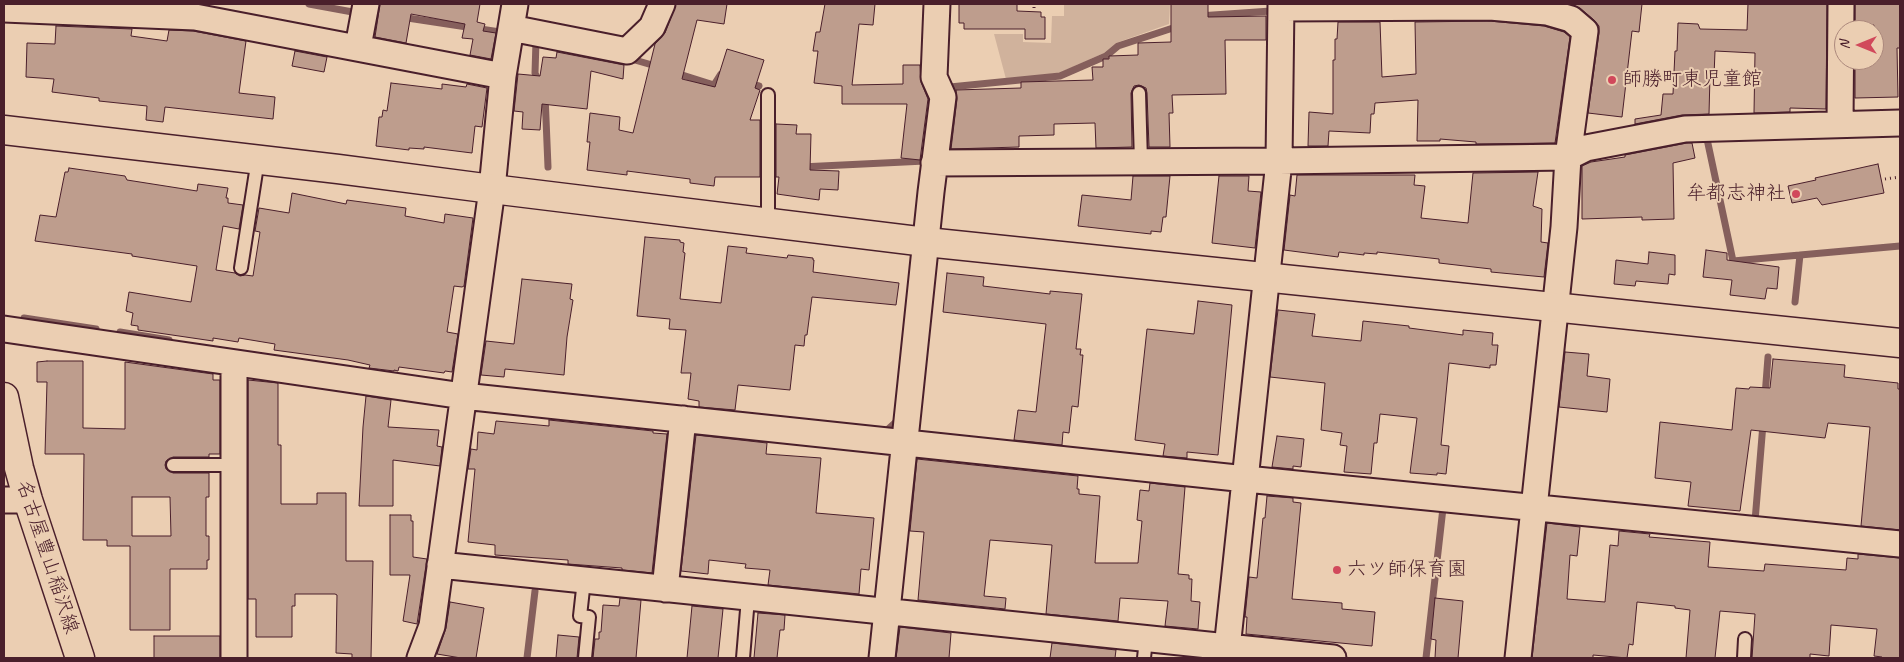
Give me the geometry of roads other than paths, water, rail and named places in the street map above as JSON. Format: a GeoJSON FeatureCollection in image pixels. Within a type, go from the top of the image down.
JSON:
{"type":"FeatureCollection","features":[{"type":"Feature","properties":{"kind":"street"},"geometry":{"type":"LineString","coordinates":[[358,48],[366,4]]}},
{"type":"Feature","properties":{"kind":"street"},"geometry":{"type":"LineString","coordinates":[[420,658],[432,626],[492,190],[503,76],[515,4]]}},
{"type":"Feature","properties":{"kind":"street"},"geometry":{"type":"LineString","coordinates":[[511,28],[627,50],[652,27],[662,4]]}},
{"type":"Feature","properties":{"kind":"street"},"geometry":{"type":"LineString","coordinates":[[882,658],[934,163],[943,97],[934,77],[937,4]]}},
{"type":"Feature","properties":{"kind":"street"},"geometry":{"type":"LineString","coordinates":[[1840,124],[1841,4]]}},
{"type":"Feature","properties":{"kind":"street"},"geometry":{"type":"LineString","coordinates":[[1227,653],[1279,161],[1282,6],[1490,5],[1547,12],[1571,19],[1585,31],[1568,157],[1564,227],[1518,658]]}},
{"type":"Feature","properties":{"kind":"street"},"geometry":{"type":"LineString","coordinates":[[4,9],[195,16],[246,14],[358,48],[503,76]]}},
{"type":"Feature","properties":{"kind":"street"},"geometry":{"type":"LineString","coordinates":[[934,163],[1568,157],[1586,148],[1686,130],[1900,123]]}},
{"type":"Feature","properties":{"kind":"street"},"geometry":{"type":"LineString","coordinates":[[4,130],[926,242],[1900,343]]}},
{"type":"Feature","properties":{"kind":"street"},"geometry":{"type":"LineString","coordinates":[[4,329],[463,396],[1900,544]]}},
{"type":"Feature","properties":{"kind":"street"},"geometry":{"type":"LineString","coordinates":[[234,363],[234,658]]}},
{"type":"Feature","properties":{"kind":"street","name":"名古屋豊山稲沢線"},"geometry":{"type":"LineString","coordinates":[[4,397],[19,468],[16,500],[80,658]]}},
{"type":"Feature","properties":{"kind":"street"},"geometry":{"type":"LineString","coordinates":[[665,589],[683,419]]}},
{"type":"Feature","properties":{"kind":"street"},"geometry":{"type":"LineString","coordinates":[[440,565],[887,612],[1145,649],[1333,658]]}},
{"type":"Feature","properties":{"kind":"lane"},"geometry":{"type":"LineString","coordinates":[[1139,93],[1141,162]]}},
{"type":"Feature","properties":{"kind":"lane"},"geometry":{"type":"LineString","coordinates":[[768,95],[768,223]]}},
{"type":"Feature","properties":{"kind":"lane"},"geometry":{"type":"LineString","coordinates":[[241,268],[258,160]]}},
{"type":"Feature","properties":{"kind":"lane"},"geometry":{"type":"LineString","coordinates":[[174,465],[234,465]]}},
{"type":"Feature","properties":{"kind":"lane"},"geometry":{"type":"LineString","coordinates":[[584,580],[580,616],[589,617],[585,658]]}},
{"type":"Feature","properties":{"kind":"lane"},"geometry":{"type":"LineString","coordinates":[[743,658],[748,598]]}},
{"type":"Feature","properties":{"kind":"lane"},"geometry":{"type":"LineString","coordinates":[[1744,658],[1746,639]]}},
{"type":"Feature","properties":{"kind":"waterway"},"geometry":{"type":"LineString","coordinates":[[309,4],[358,13]]}},
{"type":"Feature","properties":{"kind":"waterway"},"geometry":{"type":"LineString","coordinates":[[1199,16],[1271,11]]}},
{"type":"Feature","properties":{"kind":"waterway"},"geometry":{"type":"LineString","coordinates":[[401,17],[500,32]]}},
{"type":"Feature","properties":{"kind":"waterway"},"geometry":{"type":"LineString","coordinates":[[950,87],[1060,76],[1106,56],[1118,46],[1179,26]]}},
{"type":"Feature","properties":{"kind":"waterway"},"geometry":{"type":"LineString","coordinates":[[536,41],[535,73],[539,83]]}},
{"type":"Feature","properties":{"kind":"waterway"},"geometry":{"type":"LineString","coordinates":[[628,58],[659,67]]}},
{"type":"Feature","properties":{"kind":"waterway"},"geometry":{"type":"LineString","coordinates":[[676,73],[714,85],[721,74],[723,75]]}},
{"type":"Feature","properties":{"kind":"waterway"},"geometry":{"type":"LineString","coordinates":[[747,83],[759,86]]}},
{"type":"Feature","properties":{"kind":"waterway"},"geometry":{"type":"LineString","coordinates":[[545,95],[548,167]]}},
{"type":"Feature","properties":{"kind":"waterway"},"geometry":{"type":"LineString","coordinates":[[1707,139],[1733,261],[1800,255]]}},
{"type":"Feature","properties":{"kind":"waterway"},"geometry":{"type":"LineString","coordinates":[[801,167],[925,161]]}},
{"type":"Feature","properties":{"kind":"waterway"},"geometry":{"type":"LineString","coordinates":[[1795,302],[1800,255],[1900,246]]}},
{"type":"Feature","properties":{"kind":"waterway"},"geometry":{"type":"LineString","coordinates":[[24,318],[96,329]]}},
{"type":"Feature","properties":{"kind":"waterway"},"geometry":{"type":"LineString","coordinates":[[120,332],[169,340]]}},
{"type":"Feature","properties":{"kind":"waterway"},"geometry":{"type":"LineString","coordinates":[[1765,396],[1768,357]]}},
{"type":"Feature","properties":{"kind":"waterway"},"geometry":{"type":"LineString","coordinates":[[881,430],[886,431],[898,420],[898,417]]}},
{"type":"Feature","properties":{"kind":"waterway"},"geometry":{"type":"LineString","coordinates":[[1755,521],[1763,424]]}},
{"type":"Feature","properties":{"kind":"waterway"},"geometry":{"type":"LineString","coordinates":[[1426,658],[1443,508]]}},
{"type":"Feature","properties":{"kind":"waterway"},"geometry":{"type":"LineString","coordinates":[[527,658],[535,591]]}},
{"type":"Feature","properties":{"kind":"place","name":"師勝町東児童館"},"geometry":{"type":"Point","coordinates":[1612,80]}},
{"type":"Feature","properties":{"kind":"place","name":"牟都志神社"},"geometry":{"type":"Point","coordinates":[1796,194]}},
{"type":"Feature","properties":{"kind":"place","name":"六ツ師保育園"},"geometry":{"type":"Point","coordinates":[1337,570]}}]}
